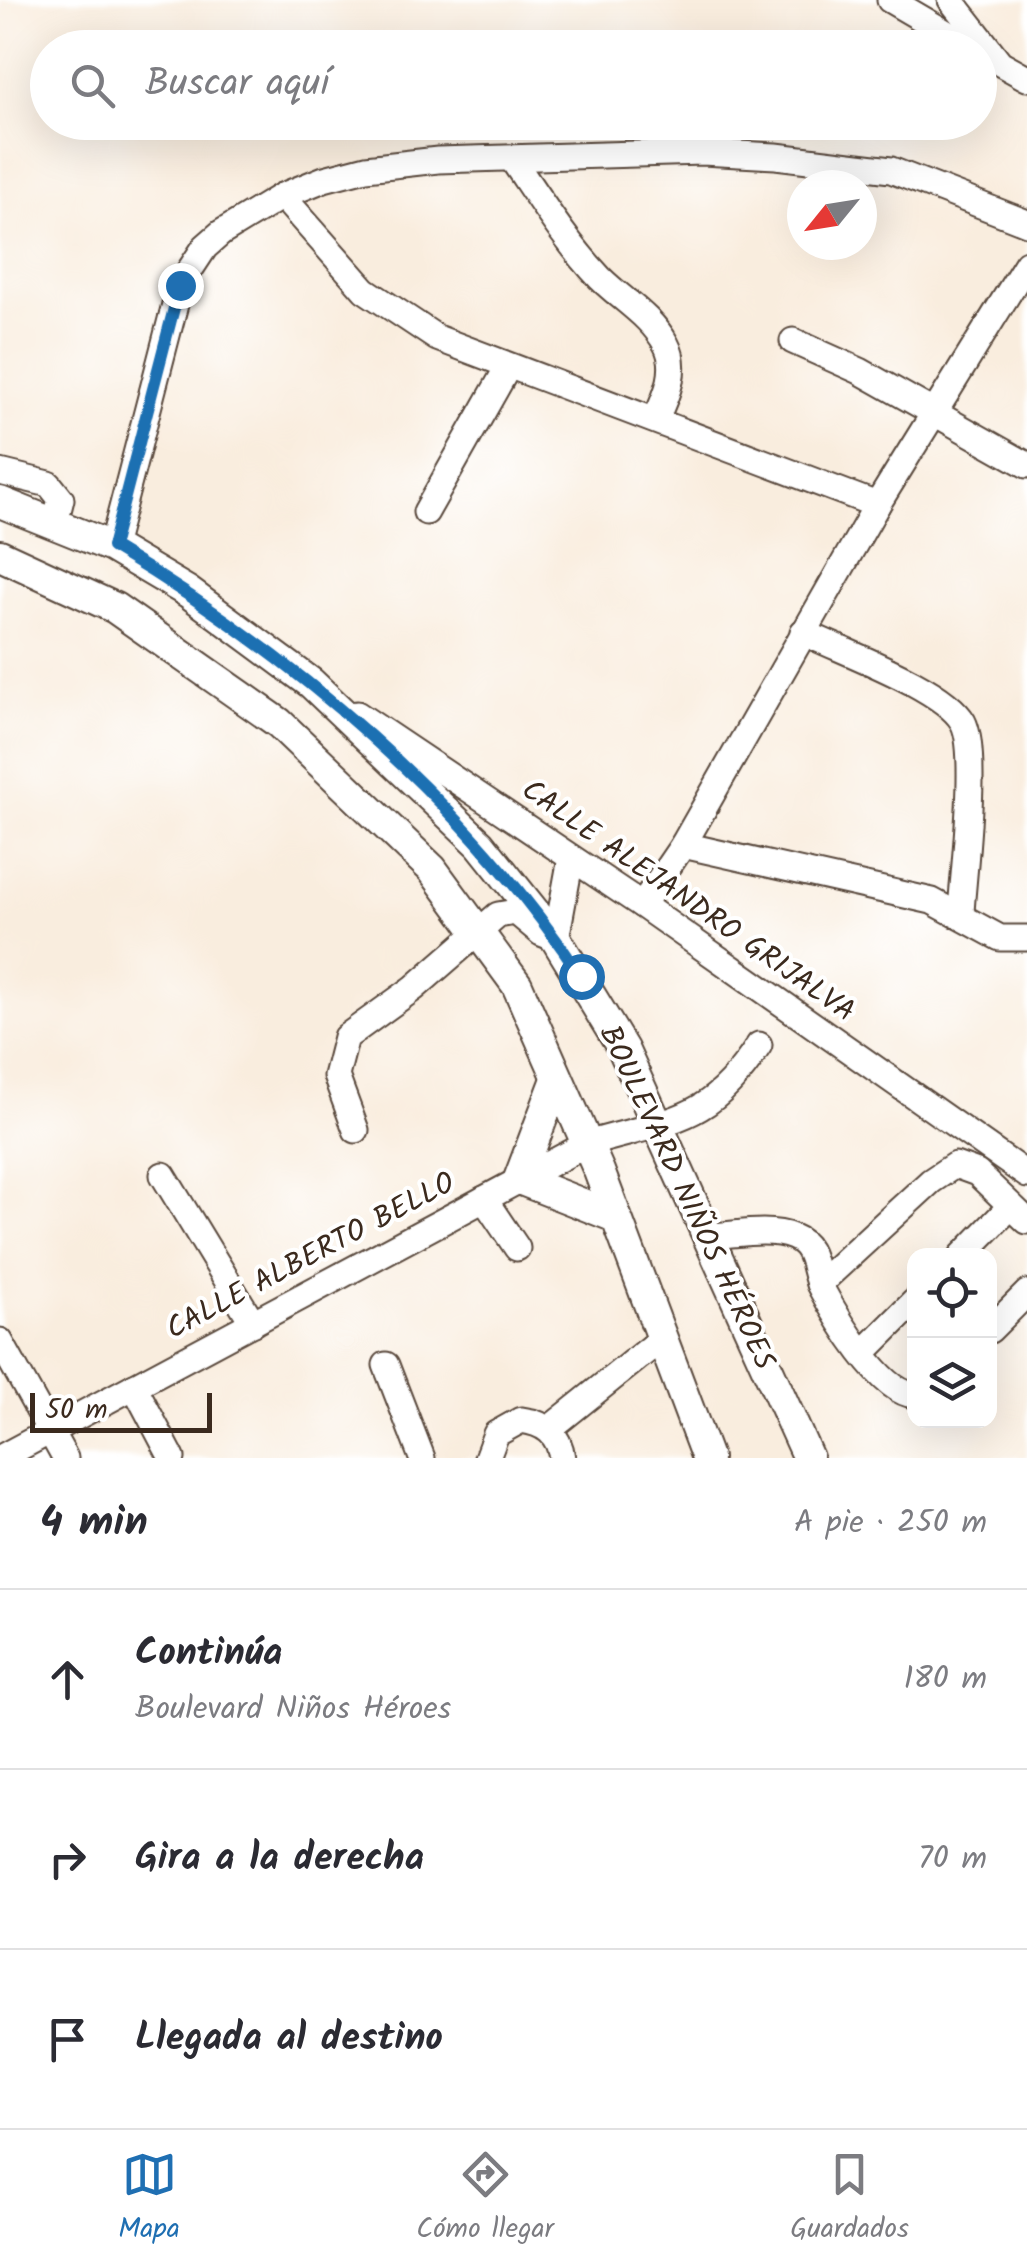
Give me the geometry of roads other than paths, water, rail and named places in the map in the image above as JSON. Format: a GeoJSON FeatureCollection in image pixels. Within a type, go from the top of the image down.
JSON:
{"type":"FeatureCollection","features":[{"type":"Feature","properties":{"kind":"main road","name":"BOULEVARD NIÑOS HÉROES"},"geometry":{"type":"LineString","coordinates":[[0,502],[112,547],[188,592],[311,683],[480,844],[556,939],[622,1049],[808,1458]]}},
{"type":"Feature","properties":{"kind":"main road"},"geometry":{"type":"LineString","coordinates":[[0,554],[114,608],[279,723],[432,869],[516,985],[587,1144],[706,1458]]}},
{"type":"Feature","properties":{"kind":"main road"},"geometry":{"type":"LineString","coordinates":[[557,1079],[519,1179],[613,1216]]}},
{"type":"Feature","properties":{"kind":"street"},"geometry":{"type":"LineString","coordinates":[[890,0],[941,30]]}},
{"type":"Feature","properties":{"kind":"street"},"geometry":{"type":"LineString","coordinates":[[951,0],[972,30]]}},
{"type":"Feature","properties":{"kind":"street"},"geometry":{"type":"LineString","coordinates":[[997,61],[1027,78]]}},
{"type":"Feature","properties":{"kind":"street"},"geometry":{"type":"LineString","coordinates":[[112,547],[180,285],[205,247],[221,233],[282,196],[324,179],[399,163],[702,152],[851,162],[933,183],[1027,222]]}},
{"type":"Feature","properties":{"kind":"street"},"geometry":{"type":"LineString","coordinates":[[512,160],[574,248],[643,315],[667,346],[672,364],[669,390],[656,418]]}},
{"type":"Feature","properties":{"kind":"street"},"geometry":{"type":"LineString","coordinates":[[282,196],[365,290],[436,338],[656,418],[877,505]]}},
{"type":"Feature","properties":{"kind":"street"},"geometry":{"type":"LineString","coordinates":[[642,905],[684,845],[877,505],[1027,263]]}},
{"type":"Feature","properties":{"kind":"street"},"geometry":{"type":"LineString","coordinates":[[793,341],[934,410],[1027,465]]}},
{"type":"Feature","properties":{"kind":"street"},"geometry":{"type":"LineString","coordinates":[[426,512],[508,367]]}},
{"type":"Feature","properties":{"kind":"street"},"geometry":{"type":"LineString","coordinates":[[0,472],[48,484],[61,499],[56,523]]}},
{"type":"Feature","properties":{"kind":"street"},"geometry":{"type":"LineString","coordinates":[[803,632],[932,695],[962,720],[970,754],[961,913]]}},
{"type":"Feature","properties":{"kind":"street","name":"CALLE ALEJANDRO GRIJALVA"},"geometry":{"type":"LineString","coordinates":[[311,683],[642,905],[1027,1175]]}},
{"type":"Feature","properties":{"kind":"street"},"geometry":{"type":"LineString","coordinates":[[684,845],[898,892],[961,913],[1000,938],[1027,938]]}},
{"type":"Feature","properties":{"kind":"street"},"geometry":{"type":"LineString","coordinates":[[356,1130],[336,1076],[346,1037],[508,910],[556,939],[571,858]]}},
{"type":"Feature","properties":{"kind":"street","name":"CALLE ALBERTO BELLO"},"geometry":{"type":"LineString","coordinates":[[0,1458],[587,1144],[691,1116],[729,1088],[759,1044]]}},
{"type":"Feature","properties":{"kind":"street"},"geometry":{"type":"LineString","coordinates":[[819,1284],[939,1174],[955,1165],[977,1173],[1019,1214],[973,1248]]}},
{"type":"Feature","properties":{"kind":"street"},"geometry":{"type":"LineString","coordinates":[[164,1175],[253,1323]]}},
{"type":"Feature","properties":{"kind":"street"},"geometry":{"type":"LineString","coordinates":[[484,1200],[517,1248]]}},
{"type":"Feature","properties":{"kind":"street"},"geometry":{"type":"LineString","coordinates":[[708,1236],[772,1232],[790,1236],[808,1250],[819,1284],[863,1353],[899,1392],[907,1394]]}},
{"type":"Feature","properties":{"kind":"street"},"geometry":{"type":"LineString","coordinates":[[997,1323],[1027,1294]]}},
{"type":"Feature","properties":{"kind":"street"},"geometry":{"type":"LineString","coordinates":[[863,1353],[907,1309]]}},
{"type":"Feature","properties":{"kind":"street"},"geometry":{"type":"LineString","coordinates":[[548,1429],[661,1338]]}},
{"type":"Feature","properties":{"kind":"street"},"geometry":{"type":"LineString","coordinates":[[0,1340],[65,1458]]}},
{"type":"Feature","properties":{"kind":"street"},"geometry":{"type":"LineString","coordinates":[[386,1364],[422,1458]]}},
{"type":"Feature","properties":{"kind":"street"},"geometry":{"type":"LineString","coordinates":[[134,1386],[172,1458]]}},
{"type":"Feature","properties":{"kind":"street"},"geometry":{"type":"LineString","coordinates":[[488,1458],[496,1434],[507,1424],[521,1420],[548,1429],[558,1440],[562,1458]]}}]}
